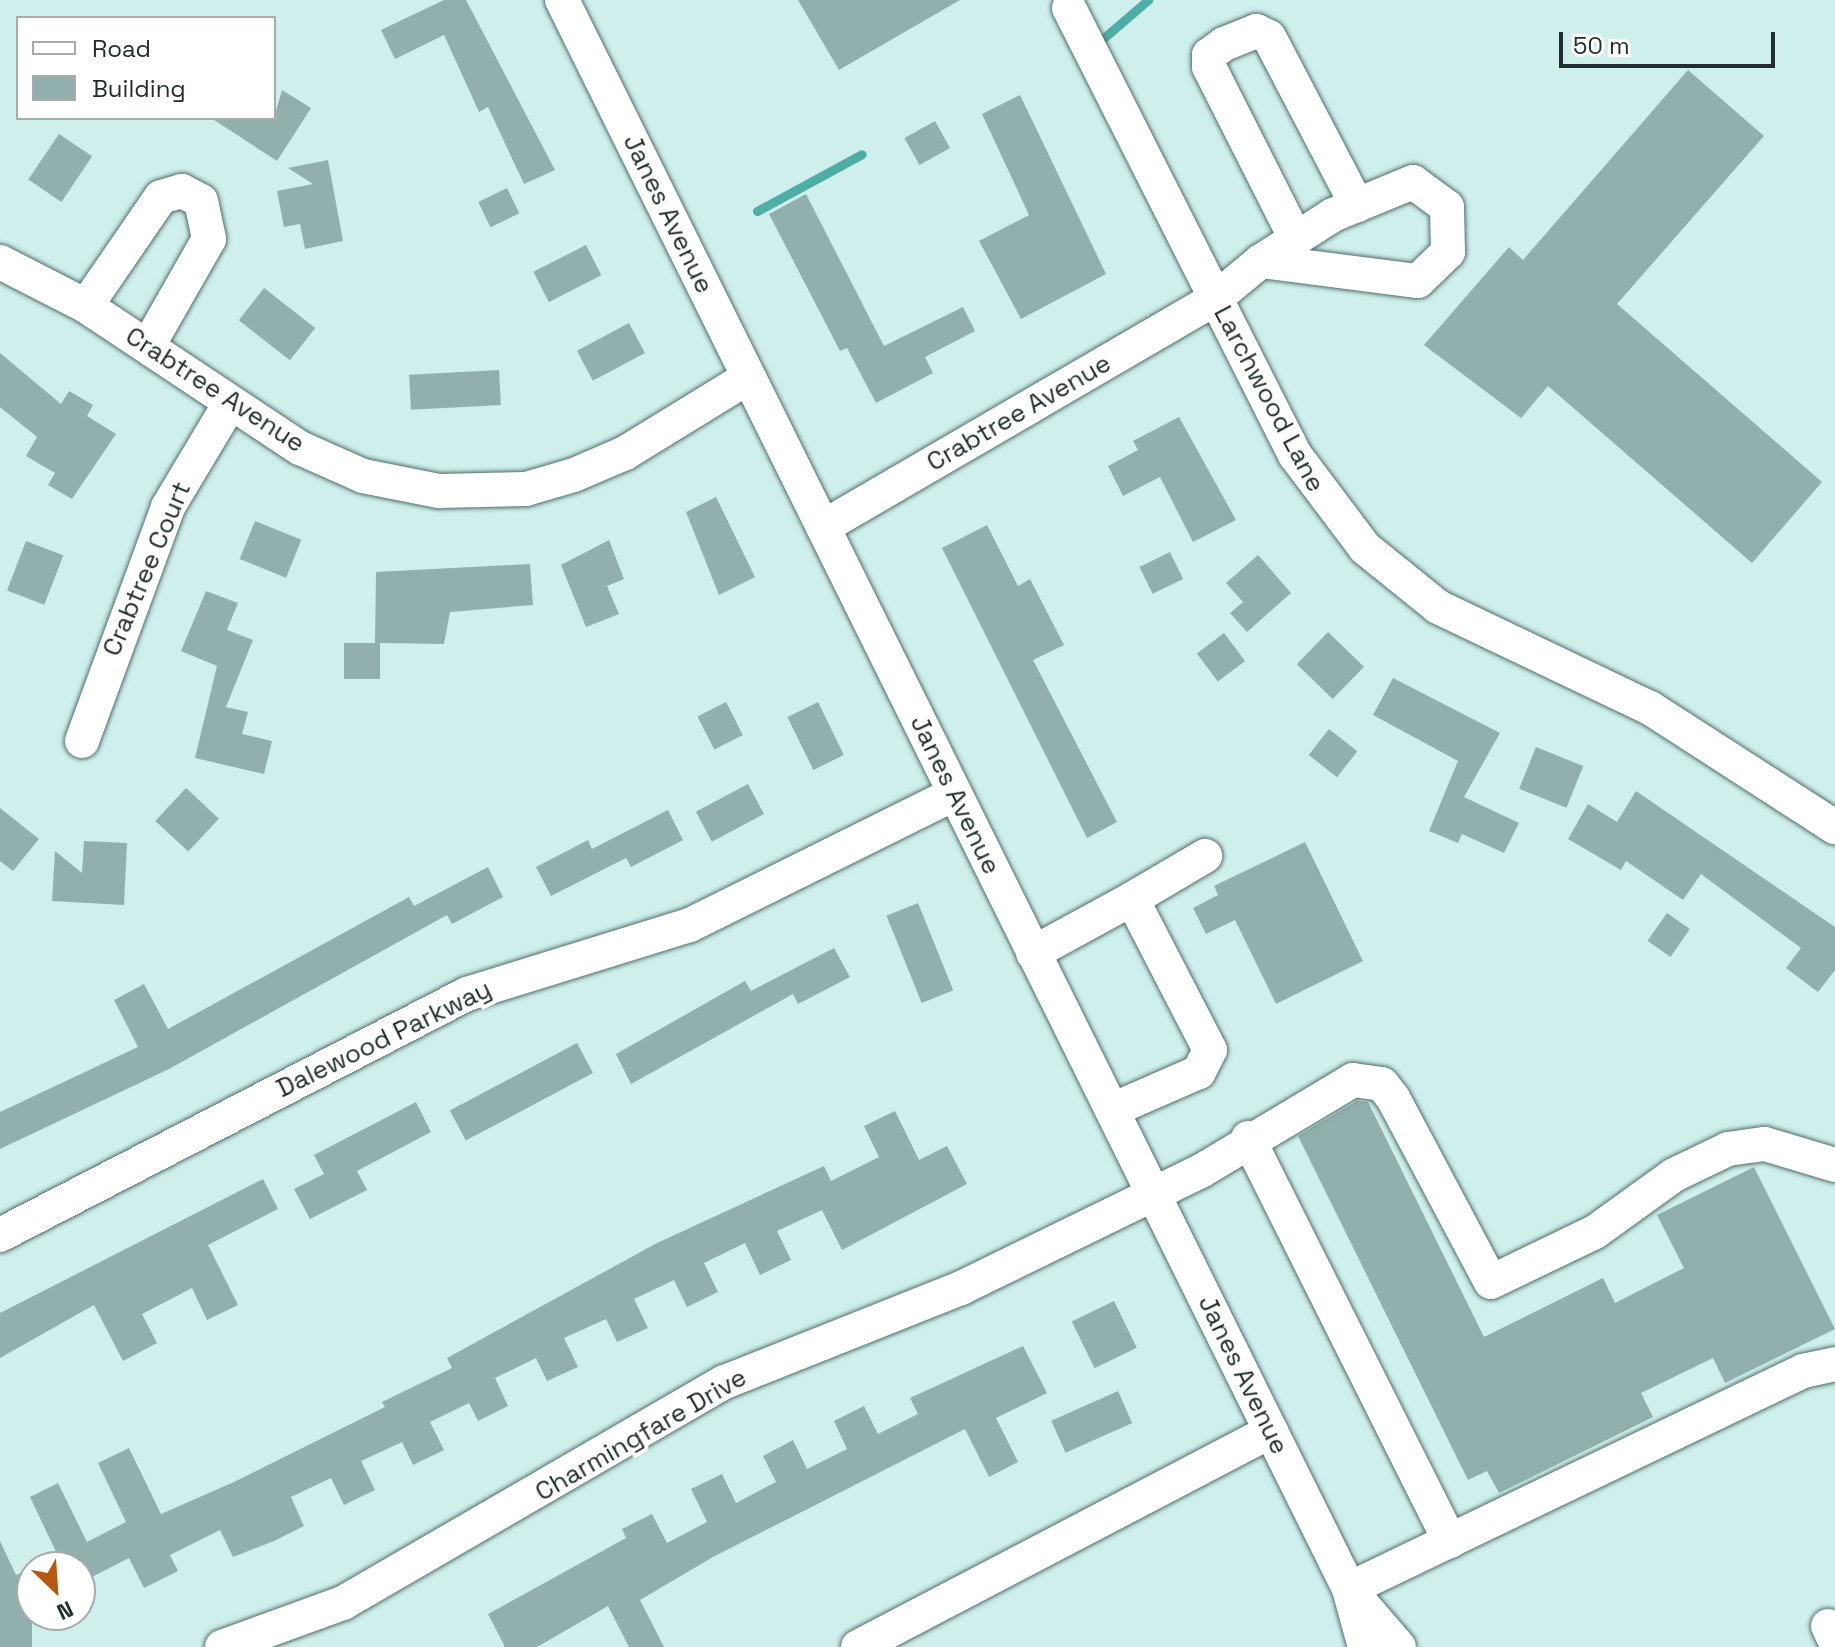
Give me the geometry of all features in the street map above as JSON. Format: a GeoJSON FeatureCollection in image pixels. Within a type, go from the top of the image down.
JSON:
{"type":"FeatureCollection","features":[{"type":"Feature","properties":{"kind":"street","name":"Janes Avenue"},"geometry":{"type":"LineString","coordinates":[[562,0],[1349,1589],[1365,1647]]}},
{"type":"Feature","properties":{"kind":"street","name":"Larchwood Lane"},"geometry":{"type":"LineString","coordinates":[[1069,8],[1215,299],[1314,487],[1403,582],[1461,619],[1650,708],[1835,827]]}},
{"type":"Feature","properties":{"kind":"street"},"geometry":{"type":"LineString","coordinates":[[1296,239],[1209,67],[1209,55],[1224,44],[1256,31],[1269,37],[1357,205]]}},
{"type":"Feature","properties":{"kind":"street","name":"Crabtree Avenue"},"geometry":{"type":"LineString","coordinates":[[823,527],[1215,299],[1261,261],[1357,205],[1413,182],[1447,207],[1448,252],[1418,281],[1261,261]]}},
{"type":"Feature","properties":{"kind":"street"},"geometry":{"type":"LineString","coordinates":[[86,306],[161,197],[182,191],[201,201],[209,239],[148,346]]}},
{"type":"Feature","properties":{"kind":"street","name":"Crabtree Avenue"},"geometry":{"type":"LineString","coordinates":[[0,262],[86,306],[148,346],[229,405],[363,476],[484,493],[558,480],[625,453],[749,377]]}},
{"type":"Feature","properties":{"kind":"street","name":"Crabtree Court"},"geometry":{"type":"LineString","coordinates":[[82,741],[168,507],[229,405]]}},
{"type":"Feature","properties":{"kind":"street","name":"Dalewood Parkway"},"geometry":{"type":"LineString","coordinates":[[0,1235],[467,994],[690,925],[954,794]]}},
{"type":"Feature","properties":{"kind":"street"},"geometry":{"type":"LineString","coordinates":[[1033,953],[1205,856]]}},
{"type":"Feature","properties":{"kind":"street"},"geometry":{"type":"LineString","coordinates":[[1112,1110],[1199,1072],[1210,1050],[1132,899]]}},
{"type":"Feature","properties":{"kind":"street","name":"Charmingfare Drive"},"geometry":{"type":"LineString","coordinates":[[222,1647],[310,1618],[426,1561],[725,1382],[961,1288],[1154,1195],[1353,1080],[1382,1084],[1491,1282],[1595,1232],[1674,1175],[1745,1143],[1835,1165]]}},
{"type":"Feature","properties":{"kind":"street"},"geometry":{"type":"LineString","coordinates":[[1248,1138],[1450,1541]]}},
{"type":"Feature","properties":{"kind":"street"},"geometry":{"type":"LineString","coordinates":[[1349,1589],[1803,1371],[1835,1364]]}},
{"type":"Feature","properties":{"kind":"street"},"geometry":{"type":"LineString","coordinates":[[858,1647],[1271,1431]]}},
{"type":"Feature","properties":{"kind":"street","name":"Janes Avenue"},"geometry":{"type":"LineString","coordinates":[[1349,1589],[1399,1647]]}},
{"type":"Feature","properties":{"kind":"building"},"geometry":{"type":"Polygon","coordinates":[[[444,0],[466,0],[555,170],[524,184],[488,107],[479,112],[444,35],[395,59],[381,30],[444,0]]]}},
{"type":"Feature","properties":{"kind":"building"},"geometry":{"type":"Polygon","coordinates":[[[798,0],[960,0],[839,70],[798,0]]]}},
{"type":"Feature","properties":{"kind":"building"},"geometry":{"type":"Polygon","coordinates":[[[1688,70],[1764,136],[1617,304],[1822,482],[1752,563],[1548,386],[1521,418],[1424,345],[1509,247],[1523,260],[1688,70]]]}},
{"type":"Feature","properties":{"kind":"building"},"geometry":{"type":"Polygon","coordinates":[[[282,90],[311,108],[277,161],[214,120],[276,120],[282,90]]]}},
{"type":"Feature","properties":{"kind":"building"},"geometry":{"type":"Polygon","coordinates":[[[1020,95],[1106,274],[1021,319],[979,241],[1029,215],[982,114],[1020,95]]]}},
{"type":"Feature","properties":{"kind":"building"},"geometry":{"type":"Polygon","coordinates":[[[935,121],[950,148],[919,165],[904,138],[935,121]]]}},
{"type":"Feature","properties":{"kind":"building"},"geometry":{"type":"Polygon","coordinates":[[[59,134],[92,156],[61,202],[28,180],[59,134]]]}},
{"type":"Feature","properties":{"kind":"building"},"geometry":{"type":"Polygon","coordinates":[[[328,160],[343,241],[305,249],[300,224],[284,227],[277,191],[313,184],[288,168],[328,160]]]}},
{"type":"Feature","properties":{"kind":"building"},"geometry":{"type":"Polygon","coordinates":[[[507,188],[519,213],[491,227],[478,202],[507,188]]]}},
{"type":"Feature","properties":{"kind":"building"},"geometry":{"type":"Polygon","coordinates":[[[806,194],[884,346],[963,307],[975,331],[925,357],[933,373],[876,403],[847,348],[840,351],[769,214],[806,194]]]}},
{"type":"Feature","properties":{"kind":"building"},"geometry":{"type":"Polygon","coordinates":[[[586,245],[601,275],[549,302],[533,272],[586,245]]]}},
{"type":"Feature","properties":{"kind":"building"},"geometry":{"type":"Polygon","coordinates":[[[264,288],[315,328],[290,360],[239,320],[264,288]]]}},
{"type":"Feature","properties":{"kind":"building"},"geometry":{"type":"Polygon","coordinates":[[[629,323],[645,353],[593,381],[577,351],[629,323]]]}},
{"type":"Feature","properties":{"kind":"building"},"geometry":{"type":"Polygon","coordinates":[[[0,353],[61,404],[69,391],[93,405],[87,416],[116,434],[72,499],[48,485],[55,473],[26,456],[37,437],[0,407],[0,353]]]}},
{"type":"Feature","properties":{"kind":"building"},"geometry":{"type":"Polygon","coordinates":[[[499,370],[501,405],[411,410],[409,375],[499,370]]]}},
{"type":"Feature","properties":{"kind":"building"},"geometry":{"type":"Polygon","coordinates":[[[1179,417],[1236,520],[1193,542],[1160,477],[1123,496],[1108,466],[1138,450],[1133,441],[1179,417]]]}},
{"type":"Feature","properties":{"kind":"building"},"geometry":{"type":"Polygon","coordinates":[[[716,497],[755,577],[719,595],[686,512],[716,497]]]}},
{"type":"Feature","properties":{"kind":"building"},"geometry":{"type":"Polygon","coordinates":[[[255,521],[301,540],[286,578],[240,559],[255,521]]]}},
{"type":"Feature","properties":{"kind":"building"},"geometry":{"type":"Polygon","coordinates":[[[987,525],[1018,586],[1030,579],[1064,645],[1033,660],[1117,822],[1087,838],[942,548],[987,525]]]}},
{"type":"Feature","properties":{"kind":"building"},"geometry":{"type":"Polygon","coordinates":[[[609,540],[624,579],[607,586],[619,614],[586,627],[561,565],[609,540]]]}},
{"type":"Feature","properties":{"kind":"building"},"geometry":{"type":"Polygon","coordinates":[[[26,541],[63,555],[44,605],[7,590],[26,541]]]}},
{"type":"Feature","properties":{"kind":"building"},"geometry":{"type":"Polygon","coordinates":[[[1170,552],[1183,579],[1153,594],[1139,567],[1170,552]]]}},
{"type":"Feature","properties":{"kind":"building"},"geometry":{"type":"Polygon","coordinates":[[[1258,555],[1291,593],[1247,632],[1230,613],[1243,602],[1226,583],[1258,555]]]}},
{"type":"Feature","properties":{"kind":"building"},"geometry":{"type":"Polygon","coordinates":[[[530,564],[533,605],[450,612],[444,644],[380,643],[380,679],[344,679],[344,643],[375,643],[376,572],[530,564]]]}},
{"type":"Feature","properties":{"kind":"building"},"geometry":{"type":"Polygon","coordinates":[[[206,591],[238,603],[227,630],[253,640],[226,707],[248,712],[242,734],[272,741],[264,774],[195,758],[217,666],[181,651],[206,591]]]}},
{"type":"Feature","properties":{"kind":"building"},"geometry":{"type":"Polygon","coordinates":[[[1328,632],[1364,667],[1333,699],[1297,664],[1328,632]]]}},
{"type":"Feature","properties":{"kind":"building"},"geometry":{"type":"Polygon","coordinates":[[[1224,633],[1245,661],[1218,681],[1197,653],[1224,633]]]}},
{"type":"Feature","properties":{"kind":"building"},"geometry":{"type":"Polygon","coordinates":[[[1393,678],[1500,733],[1464,797],[1519,823],[1504,853],[1462,834],[1458,843],[1429,831],[1458,761],[1373,715],[1393,678]]]}},
{"type":"Feature","properties":{"kind":"building"},"geometry":{"type":"Polygon","coordinates":[[[726,702],[743,735],[714,749],[697,717],[726,702]]]}},
{"type":"Feature","properties":{"kind":"building"},"geometry":{"type":"Polygon","coordinates":[[[818,702],[844,755],[813,770],[787,717],[818,702]]]}},
{"type":"Feature","properties":{"kind":"building"},"geometry":{"type":"Polygon","coordinates":[[[1329,729],[1357,751],[1337,777],[1309,755],[1329,729]]]}},
{"type":"Feature","properties":{"kind":"building"},"geometry":{"type":"Polygon","coordinates":[[[1536,747],[1583,766],[1566,808],[1519,789],[1536,747]]]}},
{"type":"Feature","properties":{"kind":"building"},"geometry":{"type":"Polygon","coordinates":[[[748,784],[764,814],[712,842],[696,812],[748,784]]]}},
{"type":"Feature","properties":{"kind":"building"},"geometry":{"type":"Polygon","coordinates":[[[186,788],[219,819],[188,852],[155,821],[186,788]]]}},
{"type":"Feature","properties":{"kind":"building"},"geometry":{"type":"Polygon","coordinates":[[[1636,791],[1835,927],[1835,970],[1818,992],[1786,968],[1801,948],[1701,874],[1683,900],[1626,861],[1621,870],[1568,839],[1588,804],[1617,822],[1636,791]]]}},
{"type":"Feature","properties":{"kind":"building"},"geometry":{"type":"Polygon","coordinates":[[[0,808],[39,839],[13,871],[0,861],[0,808]]]}},
{"type":"Feature","properties":{"kind":"building"},"geometry":{"type":"Polygon","coordinates":[[[668,810],[683,840],[631,867],[626,858],[551,896],[536,867],[588,840],[592,849],[668,810]]]}},
{"type":"Feature","properties":{"kind":"building"},"geometry":{"type":"Polygon","coordinates":[[[84,841],[127,843],[124,905],[52,901],[55,851],[82,873],[84,841]]]}},
{"type":"Feature","properties":{"kind":"building"},"geometry":{"type":"Polygon","coordinates":[[[1305,842],[1363,961],[1276,1004],[1235,920],[1206,934],[1193,908],[1218,895],[1214,886],[1305,842]]]}},
{"type":"Feature","properties":{"kind":"building"},"geometry":{"type":"Polygon","coordinates":[[[488,867],[503,897],[452,924],[447,915],[169,1069],[0,1149],[0,1112],[138,1047],[114,1000],[144,984],[168,1029],[409,897],[414,906],[488,867]]]}},
{"type":"Feature","properties":{"kind":"building"},"geometry":{"type":"Polygon","coordinates":[[[918,903],[953,990],[922,1003],[886,916],[918,903]]]}},
{"type":"Feature","properties":{"kind":"building"},"geometry":{"type":"Polygon","coordinates":[[[1667,913],[1690,929],[1670,957],[1647,941],[1667,913]]]}},
{"type":"Feature","properties":{"kind":"building"},"geometry":{"type":"Polygon","coordinates":[[[834,948],[850,977],[798,1004],[793,994],[631,1084],[616,1054],[745,981],[751,991],[834,948]]]}},
{"type":"Feature","properties":{"kind":"building"},"geometry":{"type":"Polygon","coordinates":[[[577,1043],[593,1073],[466,1141],[450,1111],[577,1043]]]}},
{"type":"Feature","properties":{"kind":"building"},"geometry":{"type":"Polygon","coordinates":[[[1357,1101],[1368,1102],[1484,1337],[1603,1278],[1615,1303],[1684,1268],[1657,1215],[1754,1167],[1835,1329],[1725,1383],[1713,1358],[1641,1393],[1653,1417],[1499,1493],[1487,1471],[1468,1480],[1298,1136],[1357,1101]]]}},
{"type":"Feature","properties":{"kind":"building"},"geometry":{"type":"Polygon","coordinates":[[[416,1102],[431,1132],[357,1171],[367,1190],[310,1219],[294,1189],[324,1174],[314,1155],[416,1102]]]}},
{"type":"Feature","properties":{"kind":"building"},"geometry":{"type":"Polygon","coordinates":[[[895,1111],[919,1160],[947,1146],[967,1184],[842,1250],[822,1210],[777,1231],[791,1260],[760,1275],[745,1243],[704,1263],[718,1292],[687,1307],[674,1280],[634,1299],[648,1328],[617,1342],[606,1319],[564,1338],[578,1367],[547,1381],[536,1358],[495,1378],[508,1406],[478,1421],[469,1403],[430,1422],[444,1450],[413,1465],[402,1442],[361,1461],[375,1490],[344,1505],[331,1478],[291,1497],[304,1526],[274,1541],[233,1557],[220,1530],[170,1555],[178,1571],[144,1588],[129,1558],[96,1575],[96,1551],[56,1551],[30,1497],[58,1483],[87,1542],[126,1522],[98,1463],[129,1448],[161,1514],[234,1482],[385,1407],[382,1402],[452,1368],[447,1358],[657,1243],[824,1166],[831,1181],[879,1157],[864,1126],[895,1111]]]}},
{"type":"Feature","properties":{"kind":"building"},"geometry":{"type":"Polygon","coordinates":[[[263,1179],[278,1209],[208,1245],[238,1305],[207,1320],[192,1288],[142,1314],[157,1343],[123,1361],[94,1305],[0,1358],[0,1313],[263,1179]]]}},
{"type":"Feature","properties":{"kind":"building"},"geometry":{"type":"Polygon","coordinates":[[[1114,1301],[1137,1348],[1095,1368],[1072,1322],[1114,1301]]]}},
{"type":"Feature","properties":{"kind":"building"},"geometry":{"type":"Polygon","coordinates":[[[1023,1346],[1047,1393],[996,1418],[1018,1462],[989,1477],[965,1429],[713,1557],[640,1600],[664,1647],[629,1647],[608,1606],[537,1647],[505,1647],[488,1614],[626,1538],[622,1529],[652,1514],[667,1543],[707,1522],[691,1489],[722,1474],[736,1503],[776,1482],[763,1456],[793,1440],[807,1469],[847,1449],[834,1421],[864,1406],[878,1434],[918,1414],[910,1398],[1023,1346]]]}},
{"type":"Feature","properties":{"kind":"building"},"geometry":{"type":"Polygon","coordinates":[[[1118,1391],[1132,1423],[1066,1453],[1051,1421],[1118,1391]]]}},
{"type":"Feature","properties":{"kind":"building"},"geometry":{"type":"Polygon","coordinates":[[[0,1541],[16,1575],[16,1631],[32,1631],[32,1647],[0,1647],[0,1541]]]}},
{"type":"Feature","properties":{"kind":"waterway"},"geometry":{"type":"LineString","coordinates":[[1099,42],[1148,0]]}},
{"type":"Feature","properties":{"kind":"waterway"},"geometry":{"type":"LineString","coordinates":[[757,211],[862,154]]}}]}
